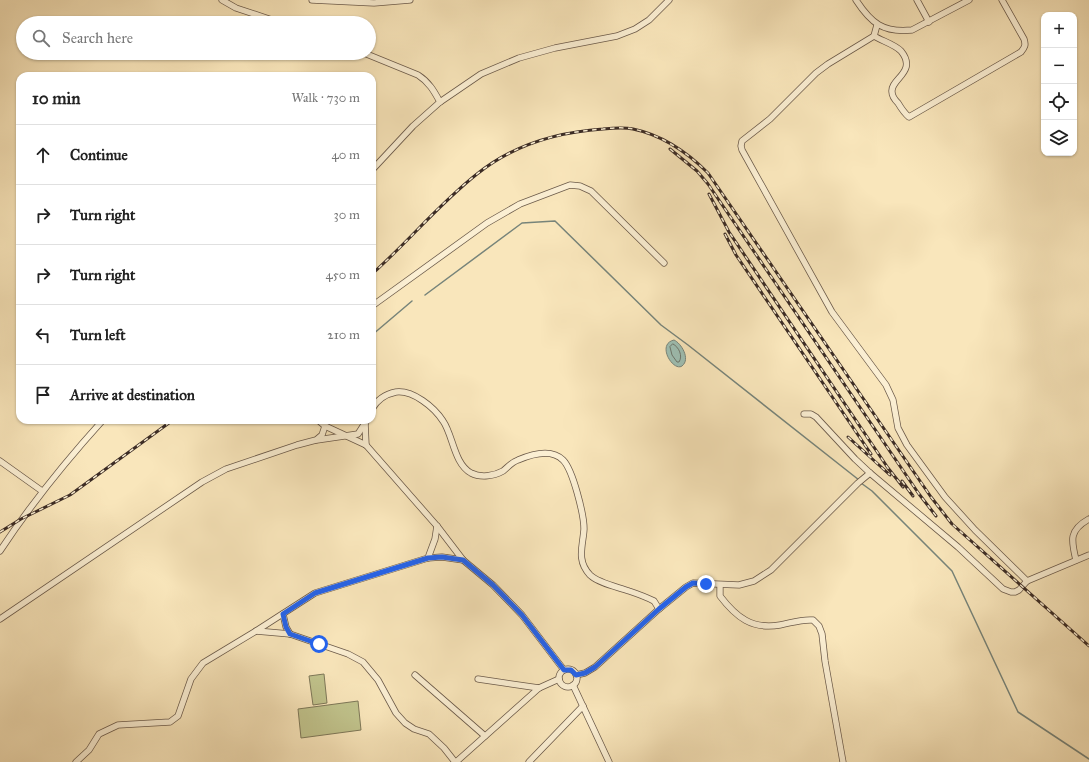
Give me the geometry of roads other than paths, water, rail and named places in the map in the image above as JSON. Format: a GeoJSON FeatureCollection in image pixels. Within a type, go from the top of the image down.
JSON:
{"type":"FeatureCollection","features":[{"type":"Feature","properties":{"kind":"street"},"geometry":{"type":"LineString","coordinates":[[222,0],[236,8],[260,16]]}},
{"type":"Feature","properties":{"kind":"street"},"geometry":{"type":"LineString","coordinates":[[312,0],[410,0]]}},
{"type":"Feature","properties":{"kind":"street"},"geometry":{"type":"LineString","coordinates":[[376,166],[413,126],[440,102],[481,74],[519,58],[555,48],[617,36],[635,29],[649,20],[669,0]]}},
{"type":"Feature","properties":{"kind":"street"},"geometry":{"type":"LineString","coordinates":[[856,0],[863,11],[877,25],[904,31],[912,30],[930,22],[969,0]]}},
{"type":"Feature","properties":{"kind":"street"},"geometry":{"type":"LineString","coordinates":[[917,0],[930,22]]}},
{"type":"Feature","properties":{"kind":"street"},"geometry":{"type":"LineString","coordinates":[[874,36],[894,46],[904,57],[906,64],[905,72],[892,90],[894,98],[905,114],[909,117],[1021,52],[1025,48],[1026,43],[1002,0]]}},
{"type":"Feature","properties":{"kind":"street"},"geometry":{"type":"LineString","coordinates":[[877,25],[874,36],[816,73],[770,119],[742,141],[742,150],[832,312],[886,385],[893,400],[898,428],[907,445],[946,497],[975,530],[1027,581]]}},
{"type":"Feature","properties":{"kind":"street"},"geometry":{"type":"LineString","coordinates":[[376,58],[425,79],[440,102]]}},
{"type":"Feature","properties":{"kind":"street"},"geometry":{"type":"LineString","coordinates":[[376,303],[486,223],[520,204],[570,185],[580,186],[591,191],[664,263]]}},
{"type":"Feature","properties":{"kind":"street"},"geometry":{"type":"LineString","coordinates":[[376,404],[380,399],[388,394],[398,392],[407,393],[418,397],[444,421],[462,465],[471,473],[490,476],[502,472],[517,460],[541,453],[552,453],[563,459],[570,468],[583,519],[584,529],[580,554],[590,575],[604,583],[654,601],[659,609]]}},
{"type":"Feature","properties":{"kind":"street"},"geometry":{"type":"LineString","coordinates":[[804,414],[811,414],[816,417],[855,460],[870,474],[958,547],[1003,589],[1015,592],[1020,590],[1027,581],[1089,555]]}},
{"type":"Feature","properties":{"kind":"street"},"geometry":{"type":"LineString","coordinates":[[0,551],[42,492],[74,452],[99,424]]}},
{"type":"Feature","properties":{"kind":"street"},"geometry":{"type":"LineString","coordinates":[[323,424],[366,445],[437,526],[463,560],[493,585],[522,615],[564,670]]}},
{"type":"Feature","properties":{"kind":"street"},"geometry":{"type":"LineString","coordinates":[[0,619],[202,482],[226,469],[297,445],[316,440],[358,434],[364,424]]}},
{"type":"Feature","properties":{"kind":"street"},"geometry":{"type":"LineString","coordinates":[[366,424],[366,445]]}},
{"type":"Feature","properties":{"kind":"street"},"geometry":{"type":"LineString","coordinates":[[316,440],[322,434],[325,426]]}},
{"type":"Feature","properties":{"kind":"street"},"geometry":{"type":"LineString","coordinates":[[0,461],[42,492]]}},
{"type":"Feature","properties":{"kind":"street"},"geometry":{"type":"LineString","coordinates":[[576,675],[585,673],[595,667],[659,609],[693,583],[739,585],[754,581],[770,570],[858,483],[870,474]]}},
{"type":"Feature","properties":{"kind":"street"},"geometry":{"type":"LineString","coordinates":[[1076,560],[1072,543],[1073,533],[1079,524],[1089,519]]}},
{"type":"Feature","properties":{"kind":"street"},"geometry":{"type":"LineString","coordinates":[[428,558],[435,539],[437,526]]}},
{"type":"Feature","properties":{"kind":"street"},"geometry":{"type":"LineString","coordinates":[[76,762],[89,750],[99,734],[118,725],[170,722],[178,716],[191,679],[203,663],[315,593],[428,558],[442,557],[463,560]]}},
{"type":"Feature","properties":{"kind":"street"},"geometry":{"type":"LineString","coordinates":[[720,585],[720,596],[741,619],[763,626],[813,620],[819,626],[822,634],[825,661],[843,762]]}},
{"type":"Feature","properties":{"kind":"street"},"geometry":{"type":"LineString","coordinates":[[283,614],[286,627],[290,634]]}},
{"type":"Feature","properties":{"kind":"street"},"geometry":{"type":"LineString","coordinates":[[256,631],[290,634],[348,654],[363,662],[378,680],[396,713],[405,723],[414,729],[429,734],[444,748],[455,762],[539,688],[559,679]]}},
{"type":"Feature","properties":{"kind":"street"},"geometry":{"type":"LineString","coordinates":[[564,670],[571,670],[576,675],[576,681],[573,685],[564,686],[560,682],[560,674],[564,670]]}},
{"type":"Feature","properties":{"kind":"street"},"geometry":{"type":"LineString","coordinates":[[415,675],[485,736]]}},
{"type":"Feature","properties":{"kind":"street"},"geometry":{"type":"LineString","coordinates":[[478,679],[539,688]]}},
{"type":"Feature","properties":{"kind":"street"},"geometry":{"type":"LineString","coordinates":[[573,685],[609,762]]}},
{"type":"Feature","properties":{"kind":"street"},"geometry":{"type":"LineString","coordinates":[[529,762],[583,706]]}},
{"type":"Feature","properties":{"kind":"water"},"geometry":{"type":"Polygon","coordinates":[[[674,340],[682,348],[686,359],[682,366],[678,367],[674,365],[666,352],[666,347],[674,340]]]}},
{"type":"Feature","properties":{"kind":"waterway"},"geometry":{"type":"LineString","coordinates":[[425,295],[522,223],[555,221],[661,325],[859,480]]}},
{"type":"Feature","properties":{"kind":"waterway"},"geometry":{"type":"LineString","coordinates":[[376,332],[412,301]]}},
{"type":"Feature","properties":{"kind":"waterway"},"geometry":{"type":"LineString","coordinates":[[861,483],[872,491],[952,571],[1018,712],[1089,759]]}},
{"type":"Feature","properties":{"kind":"railway"},"geometry":{"type":"LineString","coordinates":[[376,270],[437,210],[477,174],[506,155],[521,148],[569,133],[615,128],[633,129],[664,140],[683,152],[708,173],[931,497],[952,524],[1089,646]]}},
{"type":"Feature","properties":{"kind":"railway"},"geometry":{"type":"LineString","coordinates":[[670,149],[697,171],[708,184],[919,494],[936,516]]}},
{"type":"Feature","properties":{"kind":"railway"},"geometry":{"type":"LineString","coordinates":[[709,194],[729,232],[888,468],[903,487]]}},
{"type":"Feature","properties":{"kind":"railway"},"geometry":{"type":"LineString","coordinates":[[725,234],[736,255],[871,454]]}},
{"type":"Feature","properties":{"kind":"railway"},"geometry":{"type":"LineString","coordinates":[[0,532],[21,519],[70,495],[168,424]]}},
{"type":"Feature","properties":{"kind":"railway"},"geometry":{"type":"LineString","coordinates":[[848,437],[890,475]]}},
{"type":"Feature","properties":{"kind":"railway"},"geometry":{"type":"LineString","coordinates":[[902,481],[913,496]]}}]}
